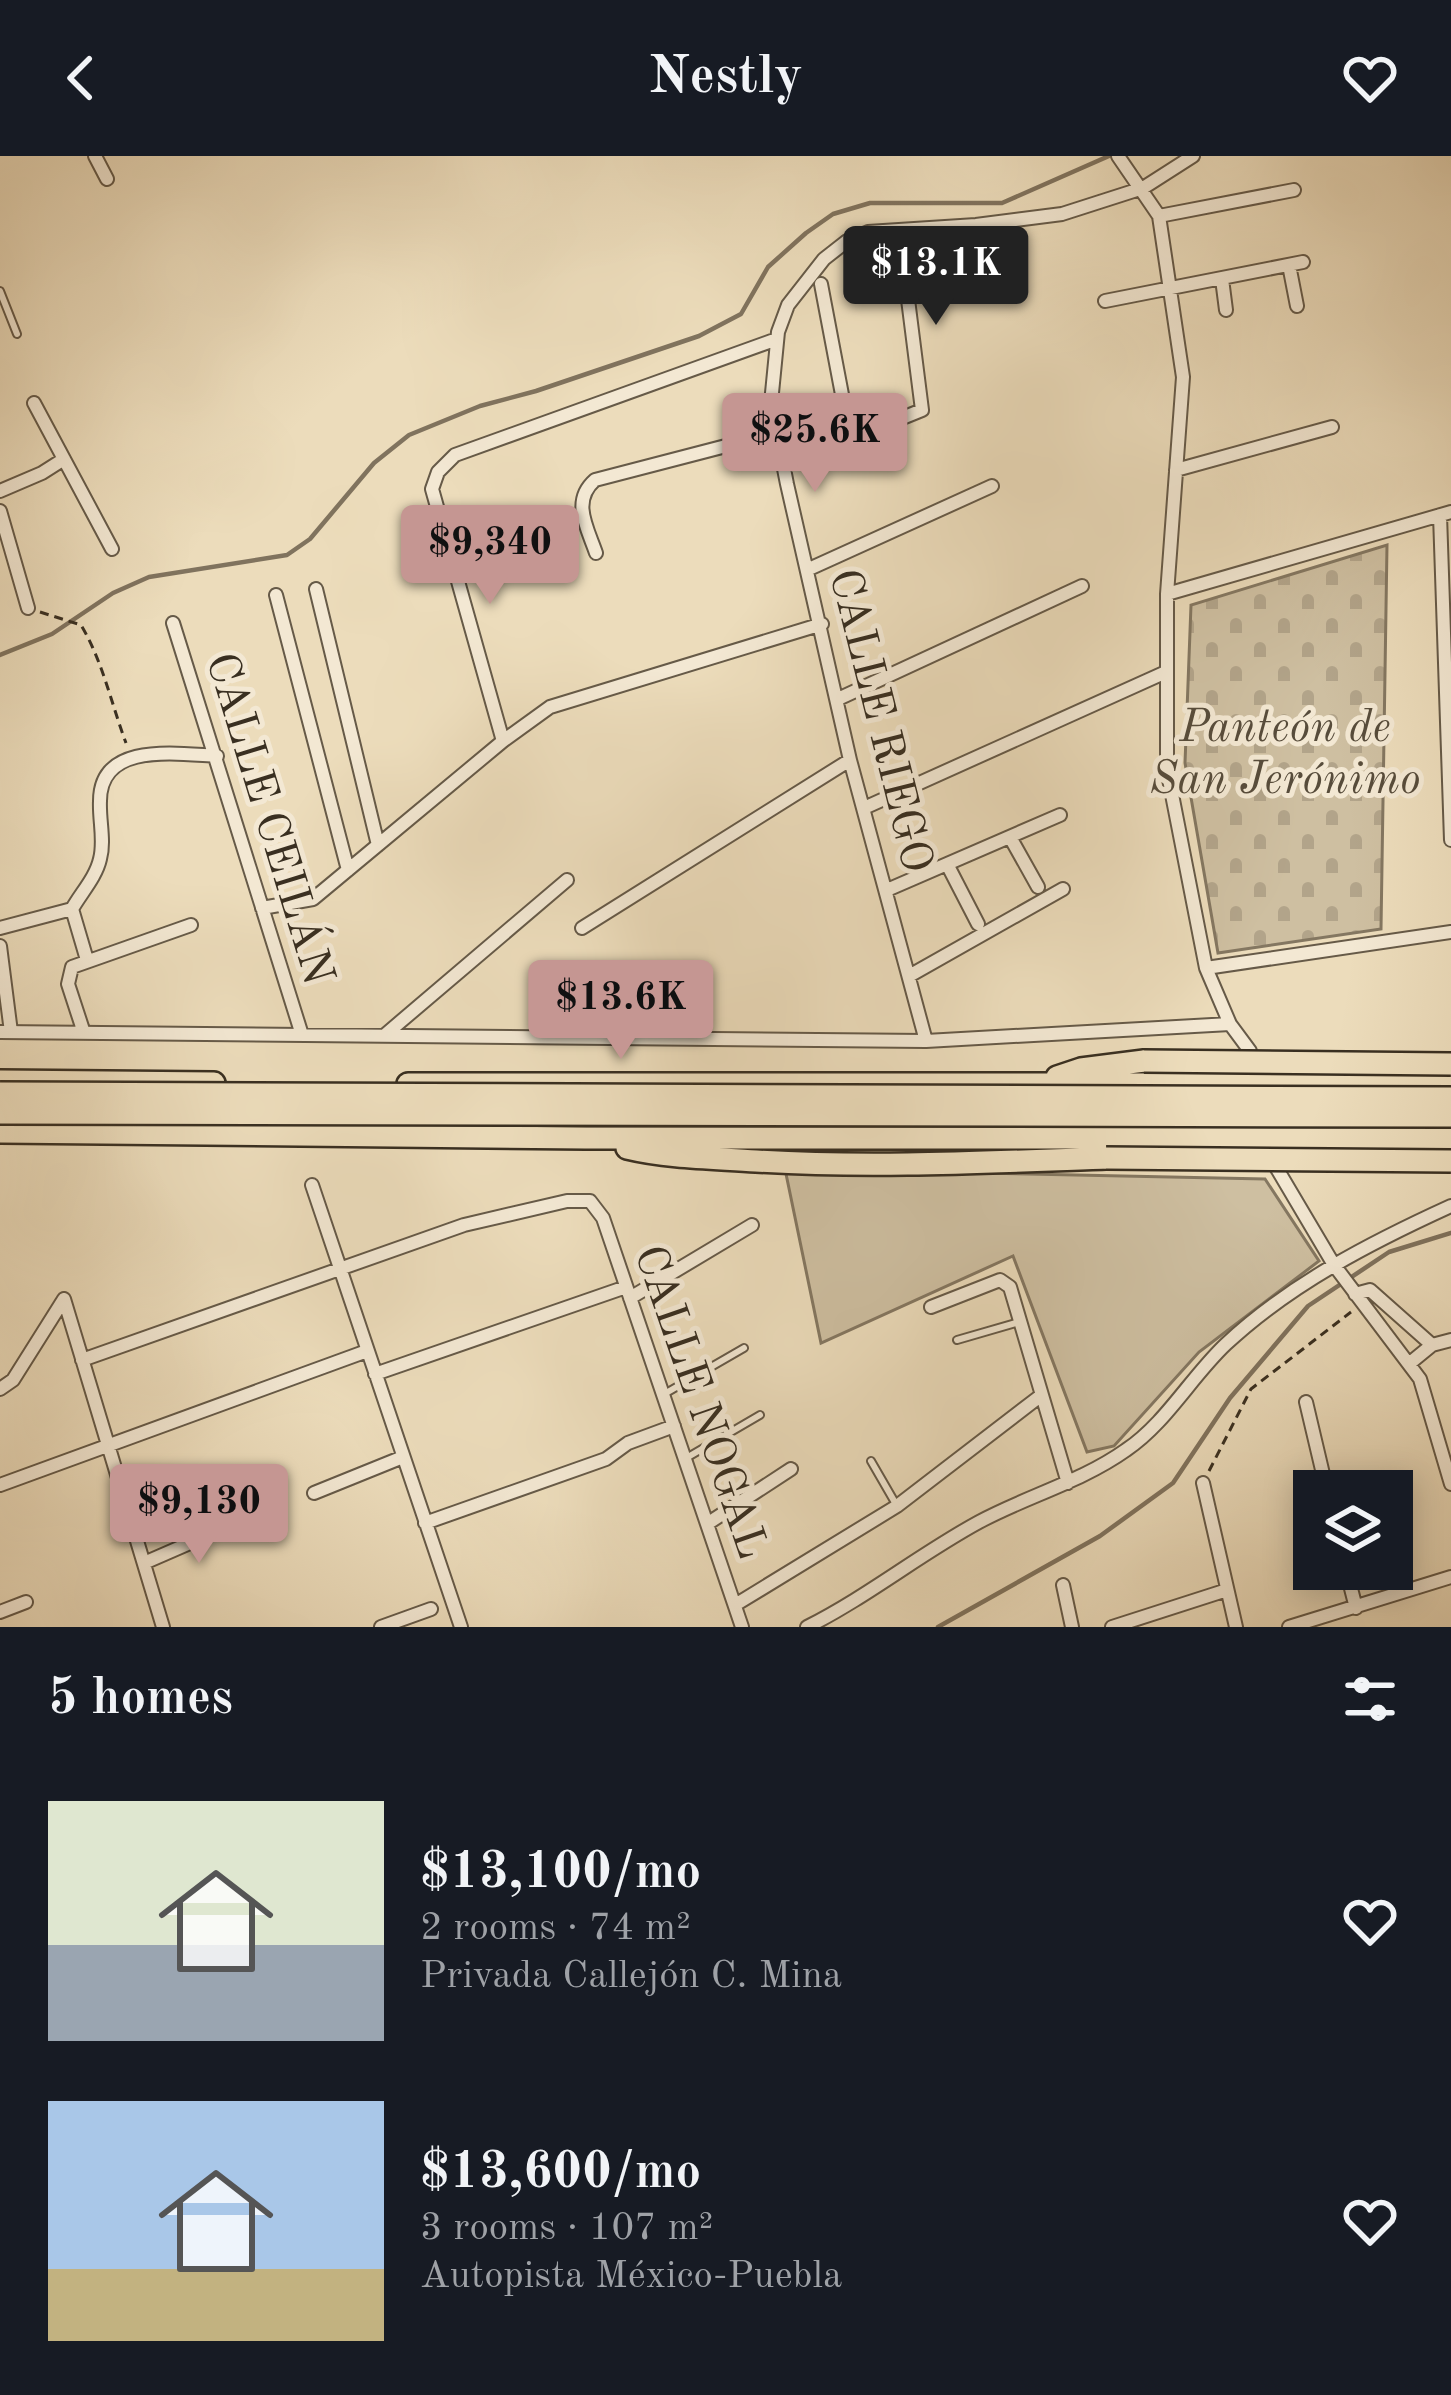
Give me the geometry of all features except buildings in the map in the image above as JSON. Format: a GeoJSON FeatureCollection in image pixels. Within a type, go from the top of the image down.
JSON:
{"type":"FeatureCollection","features":[{"type":"Feature","properties":{"kind":"highway"},"geometry":{"type":"LineString","coordinates":[[1040,1083],[1081,1069],[1144,1061],[1451,1064]]}},
{"type":"Feature","properties":{"kind":"highway"},"geometry":{"type":"LineString","coordinates":[[0,1081],[1451,1084]]}},
{"type":"Feature","properties":{"kind":"highway"},"geometry":{"type":"LineString","coordinates":[[0,1093],[1451,1098]]}},
{"type":"Feature","properties":{"kind":"highway"},"geometry":{"type":"LineString","coordinates":[[0,1114],[1451,1115]]}},
{"type":"Feature","properties":{"kind":"highway"},"geometry":{"type":"LineString","coordinates":[[0,1132],[1451,1138]]}},
{"type":"Feature","properties":{"kind":"highway"},"geometry":{"type":"LineString","coordinates":[[586,1138],[644,1152],[808,1164],[1106,1158],[1451,1161]]}},
{"type":"Feature","properties":{"kind":"street"},"geometry":{"type":"LineString","coordinates":[[95,156],[107,178]]}},
{"type":"Feature","properties":{"kind":"street","name":"CALLE RIEGO"},"geometry":{"type":"LineString","coordinates":[[926,1041],[850,760],[776,433],[771,403],[777,339],[788,305],[824,259],[847,241],[868,232],[1062,214],[1143,188],[1193,156]]}},
{"type":"Feature","properties":{"kind":"street"},"geometry":{"type":"LineString","coordinates":[[1122,161],[1159,216],[1183,377],[1167,594],[1167,769],[1206,968],[1231,1024],[1250,1051]]}},
{"type":"Feature","properties":{"kind":"street"},"geometry":{"type":"LineString","coordinates":[[1159,216],[1294,190]]}},
{"type":"Feature","properties":{"kind":"street"},"geometry":{"type":"LineString","coordinates":[[784,466],[922,410],[902,253]]}},
{"type":"Feature","properties":{"kind":"street"},"geometry":{"type":"LineString","coordinates":[[1105,301],[1296,264],[1297,306]]}},
{"type":"Feature","properties":{"kind":"street"},"geometry":{"type":"LineString","coordinates":[[1222,279],[1226,310]]}},
{"type":"Feature","properties":{"kind":"street"},"geometry":{"type":"LineString","coordinates":[[821,284],[851,442]]}},
{"type":"Feature","properties":{"kind":"street"},"geometry":{"type":"LineString","coordinates":[[503,741],[432,489],[438,472],[455,455],[777,339]]}},
{"type":"Feature","properties":{"kind":"street"},"geometry":{"type":"LineString","coordinates":[[34,403],[112,549]]}},
{"type":"Feature","properties":{"kind":"street"},"geometry":{"type":"LineString","coordinates":[[1176,470],[1332,427]]}},
{"type":"Feature","properties":{"kind":"street"},"geometry":{"type":"LineString","coordinates":[[596,554],[580,504],[583,490],[595,480],[776,433]]}},
{"type":"Feature","properties":{"kind":"street"},"geometry":{"type":"LineString","coordinates":[[0,491],[64,459]]}},
{"type":"Feature","properties":{"kind":"street"},"geometry":{"type":"LineString","coordinates":[[809,569],[992,486]]}},
{"type":"Feature","properties":{"kind":"street"},"geometry":{"type":"LineString","coordinates":[[0,512],[33,610]]}},
{"type":"Feature","properties":{"kind":"street"},"geometry":{"type":"LineString","coordinates":[[1167,594],[1445,514],[1451,840]]}},
{"type":"Feature","properties":{"kind":"street"},"geometry":{"type":"LineString","coordinates":[[838,699],[1082,586]]}},
{"type":"Feature","properties":{"kind":"street"},"geometry":{"type":"LineString","coordinates":[[316,589],[378,845]]}},
{"type":"Feature","properties":{"kind":"street"},"geometry":{"type":"LineString","coordinates":[[276,596],[348,870]]}},
{"type":"Feature","properties":{"kind":"street","name":"CALLE CEILÁN"},"geometry":{"type":"LineString","coordinates":[[173,623],[302,1035]]}},
{"type":"Feature","properties":{"kind":"street"},"geometry":{"type":"LineString","coordinates":[[262,908],[313,899],[550,707],[822,624]]}},
{"type":"Feature","properties":{"kind":"street"},"geometry":{"type":"LineString","coordinates":[[864,808],[1166,672]]}},
{"type":"Feature","properties":{"kind":"street"},"geometry":{"type":"LineString","coordinates":[[0,928],[72,909],[96,873],[102,854],[99,794],[108,774],[131,756],[217,756]]}},
{"type":"Feature","properties":{"kind":"street"},"geometry":{"type":"LineString","coordinates":[[582,928],[850,760]]}},
{"type":"Feature","properties":{"kind":"street"},"geometry":{"type":"LineString","coordinates":[[887,890],[1060,815]]}},
{"type":"Feature","properties":{"kind":"street"},"geometry":{"type":"LineString","coordinates":[[1010,837],[1038,886]]}},
{"type":"Feature","properties":{"kind":"street"},"geometry":{"type":"LineString","coordinates":[[947,864],[978,924]]}},
{"type":"Feature","properties":{"kind":"street"},"geometry":{"type":"LineString","coordinates":[[385,1035],[567,880]]}},
{"type":"Feature","properties":{"kind":"street"},"geometry":{"type":"LineString","coordinates":[[909,976],[1064,889]]}},
{"type":"Feature","properties":{"kind":"street"},"geometry":{"type":"LineString","coordinates":[[72,909],[87,960]]}},
{"type":"Feature","properties":{"kind":"street"},"geometry":{"type":"LineString","coordinates":[[84,1033],[68,980],[72,967],[190,925]]}},
{"type":"Feature","properties":{"kind":"street"},"geometry":{"type":"LineString","coordinates":[[1206,968],[1451,932]]}},
{"type":"Feature","properties":{"kind":"street"},"geometry":{"type":"LineString","coordinates":[[0,946],[5,1032],[926,1041],[1231,1024]]}},
{"type":"Feature","properties":{"kind":"street"},"geometry":{"type":"LineString","coordinates":[[598,1037],[685,983]]}},
{"type":"Feature","properties":{"kind":"street"},"geometry":{"type":"LineString","coordinates":[[1276,1167],[1336,1269],[1420,1379],[1451,1484]]}},
{"type":"Feature","properties":{"kind":"street"},"geometry":{"type":"LineString","coordinates":[[312,1185],[460,1627]]}},
{"type":"Feature","properties":{"kind":"street","name":"CALLE NOGAL"},"geometry":{"type":"LineString","coordinates":[[340,1268],[464,1225],[567,1201],[590,1201],[602,1218],[742,1627]]}},
{"type":"Feature","properties":{"kind":"street"},"geometry":{"type":"LineString","coordinates":[[807,1627],[975,1524],[1068,1483],[1125,1451],[1150,1431],[1227,1343],[1336,1269],[1451,1205]]}},
{"type":"Feature","properties":{"kind":"street"},"geometry":{"type":"LineString","coordinates":[[375,1374],[628,1292],[752,1225]]}},
{"type":"Feature","properties":{"kind":"street"},"geometry":{"type":"LineString","coordinates":[[82,1360],[340,1268]]}},
{"type":"Feature","properties":{"kind":"street"},"geometry":{"type":"LineString","coordinates":[[932,1307],[1000,1280],[1010,1287],[1068,1483]]}},
{"type":"Feature","properties":{"kind":"street"},"geometry":{"type":"LineString","coordinates":[[1356,1296],[1370,1290],[1432,1345]]}},
{"type":"Feature","properties":{"kind":"street"},"geometry":{"type":"LineString","coordinates":[[0,1389],[13,1380],[64,1300],[163,1627]]}},
{"type":"Feature","properties":{"kind":"street"},"geometry":{"type":"LineString","coordinates":[[1411,1363],[1432,1345],[1451,1340]]}},
{"type":"Feature","properties":{"kind":"street"},"geometry":{"type":"LineString","coordinates":[[0,1485],[368,1351]]}},
{"type":"Feature","properties":{"kind":"street"},"geometry":{"type":"LineString","coordinates":[[735,1605],[897,1506],[1040,1397]]}},
{"type":"Feature","properties":{"kind":"street"},"geometry":{"type":"LineString","coordinates":[[1306,1402],[1322,1470]]}},
{"type":"Feature","properties":{"kind":"street"},"geometry":{"type":"LineString","coordinates":[[424,1523],[606,1459],[628,1443],[674,1426]]}},
{"type":"Feature","properties":{"kind":"street"},"geometry":{"type":"LineString","coordinates":[[314,1493],[403,1457]]}},
{"type":"Feature","properties":{"kind":"street"},"geometry":{"type":"LineString","coordinates":[[707,1524],[791,1469]]}},
{"type":"Feature","properties":{"kind":"street"},"geometry":{"type":"LineString","coordinates":[[1203,1483],[1235,1627]]}},
{"type":"Feature","properties":{"kind":"street"},"geometry":{"type":"LineString","coordinates":[[144,1563],[236,1523]]}},
{"type":"Feature","properties":{"kind":"street"},"geometry":{"type":"LineString","coordinates":[[1288,1627],[1451,1577]]}},
{"type":"Feature","properties":{"kind":"street"},"geometry":{"type":"LineString","coordinates":[[1063,1585],[1072,1627]]}},
{"type":"Feature","properties":{"kind":"street"},"geometry":{"type":"LineString","coordinates":[[1112,1627],[1227,1589]]}},
{"type":"Feature","properties":{"kind":"street"},"geometry":{"type":"LineString","coordinates":[[1351,1590],[1356,1608]]}},
{"type":"Feature","properties":{"kind":"street"},"geometry":{"type":"LineString","coordinates":[[0,1612],[26,1602]]}},
{"type":"Feature","properties":{"kind":"street"},"geometry":{"type":"LineString","coordinates":[[381,1627],[431,1609]]}},
{"type":"Feature","properties":{"kind":"lane"},"geometry":{"type":"LineString","coordinates":[[0,291],[17,334]]}},
{"type":"Feature","properties":{"kind":"lane"},"geometry":{"type":"LineString","coordinates":[[957,1340],[1019,1322]]}},
{"type":"Feature","properties":{"kind":"lane"},"geometry":{"type":"LineString","coordinates":[[663,1395],[744,1348]]}},
{"type":"Feature","properties":{"kind":"lane"},"geometry":{"type":"LineString","coordinates":[[684,1458],[760,1415]]}},
{"type":"Feature","properties":{"kind":"lane"},"geometry":{"type":"LineString","coordinates":[[871,1461],[897,1506]]}},
{"type":"Feature","properties":{"kind":"path"},"geometry":{"type":"LineString","coordinates":[[33,610],[81,626],[102,663],[131,756]]}},
{"type":"Feature","properties":{"kind":"path"},"geometry":{"type":"LineString","coordinates":[[1203,1483],[1251,1389],[1356,1296]]}},
{"type":"Feature","properties":{"kind":"green space","name":"Panteón de San Jerónimo"},"geometry":{"type":"Polygon","coordinates":[[[1387,545],[1381,929],[1218,953],[1185,763],[1191,605],[1387,545]]]}},
{"type":"Feature","properties":{"kind":"green space"},"geometry":{"type":"Polygon","coordinates":[[[785,1169],[1265,1179],[1319,1261],[1199,1352],[1114,1446],[1087,1452],[1013,1256],[821,1343],[785,1169]]]}},
{"type":"Feature","properties":{"kind":"waterway"},"geometry":{"type":"LineString","coordinates":[[0,655],[52,634],[113,593],[149,577],[287,555],[310,539],[374,463],[409,435],[480,406],[699,336],[741,314],[768,267],[833,214],[870,203],[1002,203],[1109,156]]}},
{"type":"Feature","properties":{"kind":"waterway"},"geometry":{"type":"LineString","coordinates":[[938,1627],[1100,1536],[1173,1483],[1230,1398],[1308,1306],[1389,1252],[1451,1233]]}}]}
